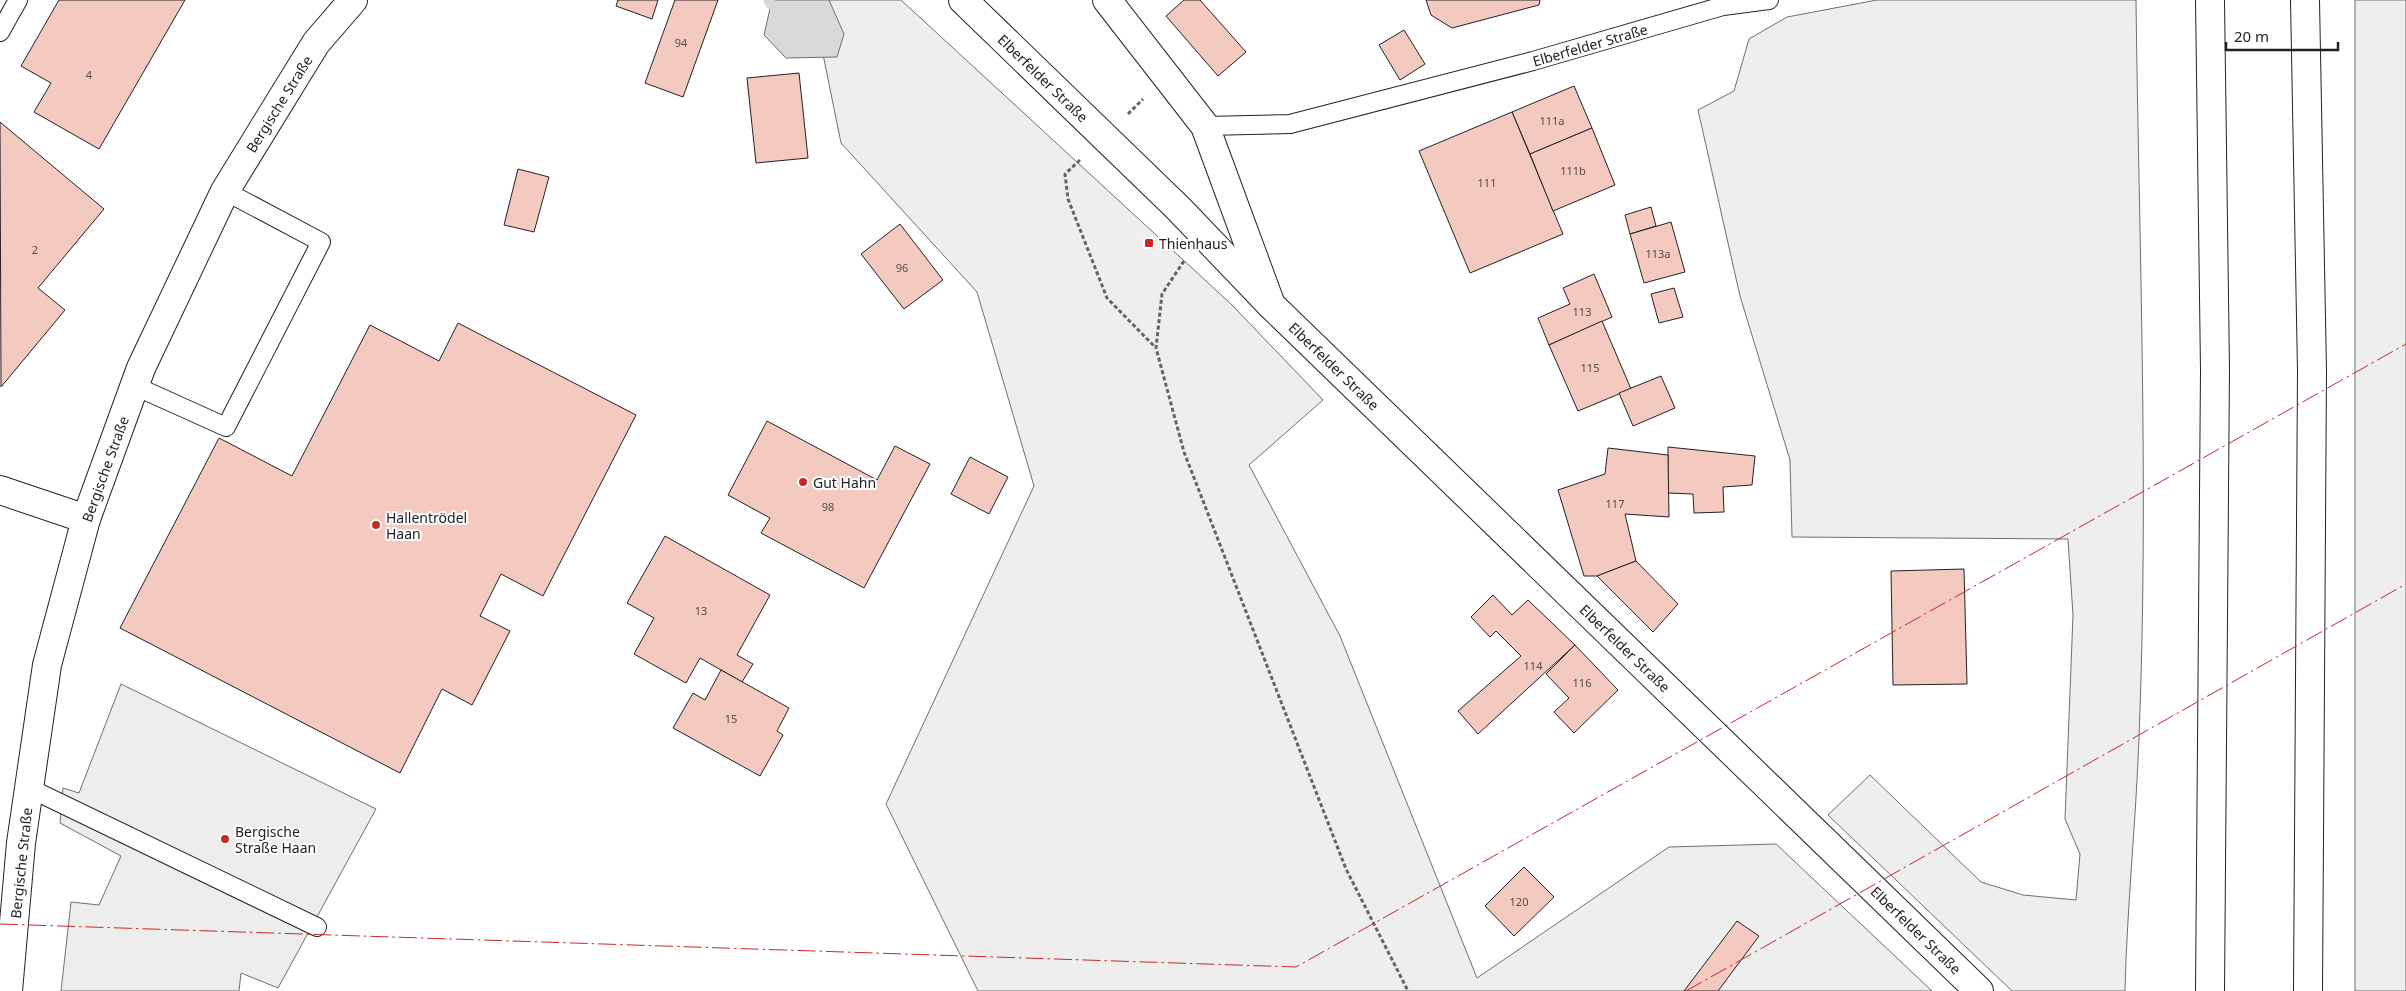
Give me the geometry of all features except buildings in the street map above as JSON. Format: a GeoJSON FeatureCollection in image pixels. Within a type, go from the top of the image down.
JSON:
{"type":"FeatureCollection","features":[{"type":"Feature","properties":{"kind":"main road","name":"Bergische Straße"},"geometry":{"type":"LineString","coordinates":[[8,991],[21,843],[47,665],[86,519],[141,368],[225,191],[316,43],[353,0]]}},
{"type":"Feature","properties":{"kind":"main road","name":"Elberfelder Straße"},"geometry":{"type":"LineString","coordinates":[[963,0],[1202,233],[1271,305],[1979,991]]}},
{"type":"Feature","properties":{"kind":"main road","name":"Elberfelder Straße"},"geometry":{"type":"LineString","coordinates":[[1108,0],[1205,126],[1271,305]]}},
{"type":"Feature","properties":{"kind":"main road"},"geometry":{"type":"LineString","coordinates":[[2210,0],[2216,370],[2210,991]]}},
{"type":"Feature","properties":{"kind":"main road"},"geometry":{"type":"LineString","coordinates":[[2305,0],[2312,371],[2308,991]]}},
{"type":"Feature","properties":{"kind":"main road"},"geometry":{"type":"LineString","coordinates":[[0,490],[86,519]]}},
{"type":"Feature","properties":{"kind":"lane"},"geometry":{"type":"LineString","coordinates":[[0,32],[18,0]]}},
{"type":"Feature","properties":{"kind":"lane","name":"Elberfelder Straße"},"geometry":{"type":"LineString","coordinates":[[1205,126],[1290,124],[1533,61],[1723,6],[1769,0]]}},
{"type":"Feature","properties":{"kind":"lane"},"geometry":{"type":"LineString","coordinates":[[135,386],[226,427],[321,242],[225,191]]}},
{"type":"Feature","properties":{"kind":"lane"},"geometry":{"type":"LineString","coordinates":[[29,788],[317,927]]}},
{"type":"Feature","properties":{"kind":"path"},"geometry":{"type":"LineString","coordinates":[[1156,348],[1107,298],[1068,199],[1066,174],[1166,77]]}},
{"type":"Feature","properties":{"kind":"path"},"geometry":{"type":"LineString","coordinates":[[1202,233],[1162,294],[1156,348],[1184,452],[1342,859],[1408,991]]}},
{"type":"Feature","properties":{"kind":"shaded area"},"geometry":{"type":"Polygon","coordinates":[[[776,0],[829,0],[844,34],[837,57],[786,58],[764,35],[771,4],[776,0]]]}},
{"type":"Feature","properties":{"kind":"shaded area"},"geometry":{"type":"Polygon","coordinates":[[[812,0],[901,0],[1231,304],[1323,400],[1249,465],[1340,636],[1477,978],[1669,847],[1776,844],[1932,991],[978,991],[886,804],[1034,486],[977,292],[841,143],[812,0]]]}},
{"type":"Feature","properties":{"kind":"shaded area"},"geometry":{"type":"Polygon","coordinates":[[[1877,0],[2136,0],[2143,461],[2142,645],[2136,801],[2125,991],[2012,991],[1828,815],[1870,775],[1981,882],[2023,895],[2076,900],[2080,854],[2065,819],[2073,615],[2068,539],[1792,537],[1790,460],[1740,296],[1698,110],[1734,91],[1749,39],[1787,17],[1877,0]]]}},
{"type":"Feature","properties":{"kind":"shaded area"},"geometry":{"type":"Polygon","coordinates":[[[2355,0],[2406,0],[2406,991],[2355,991],[2355,0]]]}},
{"type":"Feature","properties":{"kind":"shaded area","name":"Bergische Straße Haan"},"geometry":{"type":"Polygon","coordinates":[[[121,684],[376,809],[278,988],[241,973],[239,991],[61,991],[71,902],[99,905],[121,856],[60,823],[63,788],[79,793],[121,684]]]}},
{"type":"Feature","properties":{"kind":"waterway"},"geometry":{"type":"LineString","coordinates":[[769,0],[771,4]]}},
{"type":"Feature","properties":{"kind":"power"},"geometry":{"type":"LineString","coordinates":[[0,924],[1296,967],[2406,344]]}},
{"type":"Feature","properties":{"kind":"power"},"geometry":{"type":"LineString","coordinates":[[1686,991],[2406,584]]}},
{"type":"Feature","properties":{"kind":"place","name":"Thienhaus"},"geometry":{"type":"Point","coordinates":[1149,243]}},
{"type":"Feature","properties":{"kind":"place","name":"Gut Hahn"},"geometry":{"type":"Point","coordinates":[803,482]}},
{"type":"Feature","properties":{"kind":"place","name":"Hallentrödel Haan"},"geometry":{"type":"Point","coordinates":[376,525]}},
{"type":"Feature","properties":{"kind":"place","name":"Bergische Straße Haan"},"geometry":{"type":"Point","coordinates":[225,839]}}]}
